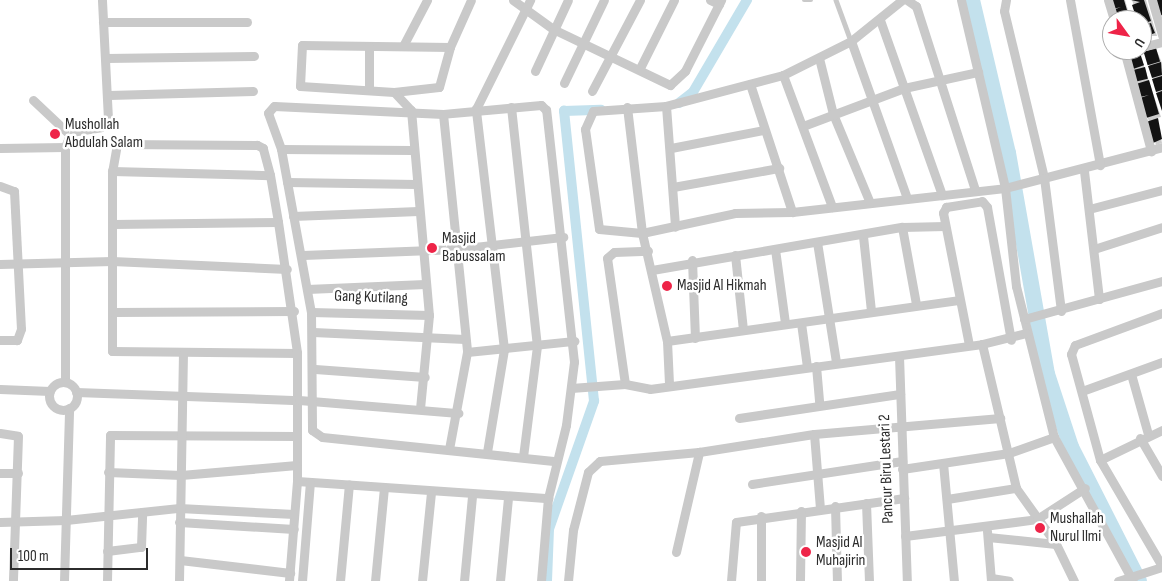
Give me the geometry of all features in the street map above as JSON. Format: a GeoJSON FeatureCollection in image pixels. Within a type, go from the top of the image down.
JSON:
{"type":"FeatureCollection","features":[{"type":"Feature","properties":{"kind":"street"},"geometry":{"type":"LineString","coordinates":[[69,134],[106,124],[109,95],[102,0]]}},
{"type":"Feature","properties":{"kind":"street"},"geometry":{"type":"LineString","coordinates":[[403,46],[427,0]]}},
{"type":"Feature","properties":{"kind":"street"},"geometry":{"type":"LineString","coordinates":[[450,47],[302,45],[300,86],[369,87],[394,92],[440,87],[450,47],[471,0]]}},
{"type":"Feature","properties":{"kind":"street"},"geometry":{"type":"LineString","coordinates":[[513,0],[524,12],[552,29],[640,68],[670,85],[685,71],[720,2],[710,0]]}},
{"type":"Feature","properties":{"kind":"street"},"geometry":{"type":"LineString","coordinates":[[488,452],[504,349],[476,109],[530,0]]}},
{"type":"Feature","properties":{"kind":"street"},"geometry":{"type":"LineString","coordinates":[[535,71],[552,29],[568,0]]}},
{"type":"Feature","properties":{"kind":"street"},"geometry":{"type":"LineString","coordinates":[[564,83],[604,0]]}},
{"type":"Feature","properties":{"kind":"street"},"geometry":{"type":"LineString","coordinates":[[592,91],[640,0]]}},
{"type":"Feature","properties":{"kind":"street"},"geometry":{"type":"LineString","coordinates":[[640,68],[674,0]]}},
{"type":"Feature","properties":{"kind":"street"},"geometry":{"type":"LineString","coordinates":[[902,0],[880,20],[851,41],[783,75],[666,106],[628,106],[593,111],[586,120],[596,222],[603,230],[642,233],[736,213],[792,212],[975,190],[1008,188],[1044,178],[1084,171],[1162,147]]}},
{"type":"Feature","properties":{"kind":"street"},"geometry":{"type":"LineString","coordinates":[[907,0],[916,6],[975,190]]}},
{"type":"Feature","properties":{"kind":"street"},"geometry":{"type":"LineString","coordinates":[[961,0],[1008,188],[1028,318],[1026,334],[1054,437],[1134,576]]}},
{"type":"Feature","properties":{"kind":"street"},"geometry":{"type":"LineString","coordinates":[[1006,0],[1004,11],[1044,178],[1057,312]]}},
{"type":"Feature","properties":{"kind":"street"},"geometry":{"type":"LineString","coordinates":[[1070,0],[1100,165]]}},
{"type":"Feature","properties":{"kind":"street"},"geometry":{"type":"LineString","coordinates":[[1152,0],[1162,36]]}},
{"type":"Feature","properties":{"kind":"street"},"geometry":{"type":"LineString","coordinates":[[880,20],[942,195]]}},
{"type":"Feature","properties":{"kind":"street"},"geometry":{"type":"LineString","coordinates":[[103,22],[247,22]]}},
{"type":"Feature","properties":{"kind":"street"},"geometry":{"type":"LineString","coordinates":[[851,41],[907,198]]}},
{"type":"Feature","properties":{"kind":"street"},"geometry":{"type":"LineString","coordinates":[[369,46],[369,87]]}},
{"type":"Feature","properties":{"kind":"street"},"geometry":{"type":"LineString","coordinates":[[106,58],[254,56]]}},
{"type":"Feature","properties":{"kind":"street"},"geometry":{"type":"LineString","coordinates":[[819,58],[833,114],[870,202]]}},
{"type":"Feature","properties":{"kind":"street"},"geometry":{"type":"LineString","coordinates":[[1128,60],[1151,151]]}},
{"type":"Feature","properties":{"kind":"street"},"geometry":{"type":"LineString","coordinates":[[803,126],[904,88],[940,82],[978,72]]}},
{"type":"Feature","properties":{"kind":"street"},"geometry":{"type":"LineString","coordinates":[[783,75],[832,207]]}},
{"type":"Feature","properties":{"kind":"street"},"geometry":{"type":"LineString","coordinates":[[750,84],[792,212]]}},
{"type":"Feature","properties":{"kind":"street"},"geometry":{"type":"LineString","coordinates":[[109,95],[253,91]]}},
{"type":"Feature","properties":{"kind":"street"},"geometry":{"type":"LineString","coordinates":[[394,92],[410,110],[412,150],[429,315],[429,341],[420,409]]}},
{"type":"Feature","properties":{"kind":"street"},"geometry":{"type":"LineString","coordinates":[[33,100],[69,134]]}},
{"type":"Feature","properties":{"kind":"street"},"geometry":{"type":"LineString","coordinates":[[541,581],[548,498],[556,461],[571,388],[574,341],[550,118],[541,105],[476,109],[443,114],[410,110],[274,106],[268,113],[281,149],[293,216],[303,256],[312,312],[315,369],[312,430],[318,436],[449,450],[488,452],[556,461]]}},
{"type":"Feature","properties":{"kind":"street"},"geometry":{"type":"LineString","coordinates":[[628,106],[642,233],[648,251],[667,341],[669,384]]}},
{"type":"Feature","properties":{"kind":"street"},"geometry":{"type":"LineString","coordinates":[[666,106],[671,148],[675,227]]}},
{"type":"Feature","properties":{"kind":"street"},"geometry":{"type":"LineString","coordinates":[[511,107],[537,346],[523,457]]}},
{"type":"Feature","properties":{"kind":"street"},"geometry":{"type":"LineString","coordinates":[[443,114],[467,352],[458,413],[449,450]]}},
{"type":"Feature","properties":{"kind":"street"},"geometry":{"type":"LineString","coordinates":[[671,148],[764,130]]}},
{"type":"Feature","properties":{"kind":"street"},"geometry":{"type":"LineString","coordinates":[[69,134],[65,147],[65,382],[76,392],[298,400],[458,413]]}},
{"type":"Feature","properties":{"kind":"street"},"geometry":{"type":"LineString","coordinates":[[180,560],[290,577],[297,481],[296,436],[298,400],[297,353],[294,311],[270,175],[263,148],[257,144],[121,142],[114,147],[112,172],[114,312],[112,351],[183,354],[297,353]]}},
{"type":"Feature","properties":{"kind":"street"},"geometry":{"type":"LineString","coordinates":[[0,148],[65,147]]}},
{"type":"Feature","properties":{"kind":"street"},"geometry":{"type":"LineString","coordinates":[[281,149],[412,150]]}},
{"type":"Feature","properties":{"kind":"street"},"geometry":{"type":"LineString","coordinates":[[673,186],[779,168]]}},
{"type":"Feature","properties":{"kind":"street"},"geometry":{"type":"LineString","coordinates":[[1084,171],[1099,299]]}},
{"type":"Feature","properties":{"kind":"street"},"geometry":{"type":"LineString","coordinates":[[112,172],[270,175]]}},
{"type":"Feature","properties":{"kind":"street"},"geometry":{"type":"LineString","coordinates":[[287,182],[416,184]]}},
{"type":"Feature","properties":{"kind":"street"},"geometry":{"type":"LineString","coordinates":[[0,186],[14,191],[20,264],[20,337],[0,340]]}},
{"type":"Feature","properties":{"kind":"street"},"geometry":{"type":"LineString","coordinates":[[1089,209],[1162,190]]}},
{"type":"Feature","properties":{"kind":"street"},"geometry":{"type":"LineString","coordinates":[[969,345],[958,300],[945,226],[946,207],[985,203],[1010,340]]}},
{"type":"Feature","properties":{"kind":"street"},"geometry":{"type":"LineString","coordinates":[[293,216],[418,211]]}},
{"type":"Feature","properties":{"kind":"street"},"geometry":{"type":"LineString","coordinates":[[113,224],[278,222]]}},
{"type":"Feature","properties":{"kind":"street"},"geometry":{"type":"LineString","coordinates":[[652,270],[692,260],[863,236],[902,227],[945,226]]}},
{"type":"Feature","properties":{"kind":"street"},"geometry":{"type":"LineString","coordinates":[[902,227],[916,304]]}},
{"type":"Feature","properties":{"kind":"street"},"geometry":{"type":"LineString","coordinates":[[1094,249],[1162,227]]}},
{"type":"Feature","properties":{"kind":"street"},"geometry":{"type":"LineString","coordinates":[[863,236],[871,311]]}},
{"type":"Feature","properties":{"kind":"street"},"geometry":{"type":"LineString","coordinates":[[303,256],[423,252],[563,237]]}},
{"type":"Feature","properties":{"kind":"street"},"geometry":{"type":"LineString","coordinates":[[817,242],[836,362]]}},
{"type":"Feature","properties":{"kind":"street"},"geometry":{"type":"LineString","coordinates":[[775,249],[785,323]]}},
{"type":"Feature","properties":{"kind":"street"},"geometry":{"type":"LineString","coordinates":[[625,384],[607,258],[614,252],[648,251]]}},
{"type":"Feature","properties":{"kind":"street"},"geometry":{"type":"LineString","coordinates":[[735,255],[743,330]]}},
{"type":"Feature","properties":{"kind":"street"},"geometry":{"type":"LineString","coordinates":[[692,260],[694,338]]}},
{"type":"Feature","properties":{"kind":"street"},"geometry":{"type":"LineString","coordinates":[[0,264],[65,264],[112,261],[287,269]]}},
{"type":"Feature","properties":{"kind":"street"},"geometry":{"type":"LineString","coordinates":[[1028,318],[1057,312],[1162,281]]}},
{"type":"Feature","properties":{"kind":"street"},"geometry":{"type":"LineString","coordinates":[[307,289],[425,284]]}},
{"type":"Feature","properties":{"kind":"street"},"geometry":{"type":"LineString","coordinates":[[667,341],[785,323],[801,323],[916,304],[958,300]]}},
{"type":"Feature","properties":{"kind":"street"},"geometry":{"type":"LineString","coordinates":[[114,312],[294,311]]}},
{"type":"Feature","properties":{"kind":"street","name":"Gang Kutilang"},"geometry":{"type":"LineString","coordinates":[[312,312],[429,315]]}},
{"type":"Feature","properties":{"kind":"street"},"geometry":{"type":"LineString","coordinates":[[1118,581],[1162,567],[1100,460],[1071,354],[1076,345],[1162,313]]}},
{"type":"Feature","properties":{"kind":"street"},"geometry":{"type":"LineString","coordinates":[[801,323],[819,404]]}},
{"type":"Feature","properties":{"kind":"street"},"geometry":{"type":"LineString","coordinates":[[313,332],[429,341],[465,339]]}},
{"type":"Feature","properties":{"kind":"street"},"geometry":{"type":"LineString","coordinates":[[571,388],[625,384],[650,390],[669,384],[812,367],[836,362],[899,356],[1010,340],[1026,334]]}},
{"type":"Feature","properties":{"kind":"street"},"geometry":{"type":"LineString","coordinates":[[467,352],[574,341]]}},
{"type":"Feature","properties":{"kind":"street"},"geometry":{"type":"LineString","coordinates":[[982,344],[1016,488],[1036,519],[1056,544],[1074,581]]}},
{"type":"Feature","properties":{"kind":"street"},"geometry":{"type":"LineString","coordinates":[[179,581],[183,354]]}},
{"type":"Feature","properties":{"kind":"street","name":"Pancur Biru Lestari 2"},"geometry":{"type":"LineString","coordinates":[[899,356],[900,429],[907,581]]}},
{"type":"Feature","properties":{"kind":"street"},"geometry":{"type":"LineString","coordinates":[[1082,391],[1162,362]]}},
{"type":"Feature","properties":{"kind":"street"},"geometry":{"type":"LineString","coordinates":[[315,369],[425,377]]}},
{"type":"Feature","properties":{"kind":"street"},"geometry":{"type":"LineString","coordinates":[[1130,374],[1144,436],[1162,476]]}},
{"type":"Feature","properties":{"kind":"street"},"geometry":{"type":"LineString","coordinates":[[0,389],[50,391],[65,382]]}},
{"type":"Feature","properties":{"kind":"street"},"geometry":{"type":"LineString","coordinates":[[50,391],[54,406],[69,408]]}},
{"type":"Feature","properties":{"kind":"street"},"geometry":{"type":"LineString","coordinates":[[64,581],[69,408],[76,392]]}},
{"type":"Feature","properties":{"kind":"street"},"geometry":{"type":"LineString","coordinates":[[738,418],[819,404],[900,394]]}},
{"type":"Feature","properties":{"kind":"street"},"geometry":{"type":"LineString","coordinates":[[568,581],[573,530],[588,472],[600,461],[698,452],[814,434],[900,429],[1000,418]]}},
{"type":"Feature","properties":{"kind":"street"},"geometry":{"type":"LineString","coordinates":[[1100,460],[1144,436],[1162,430]]}},
{"type":"Feature","properties":{"kind":"street"},"geometry":{"type":"LineString","coordinates":[[0,433],[18,436],[18,473],[12,581]]}},
{"type":"Feature","properties":{"kind":"street"},"geometry":{"type":"LineString","coordinates":[[107,581],[107,443],[112,434],[181,438],[296,436]]}},
{"type":"Feature","properties":{"kind":"street"},"geometry":{"type":"LineString","coordinates":[[814,434],[820,508]]}},
{"type":"Feature","properties":{"kind":"street"},"geometry":{"type":"LineString","coordinates":[[752,484],[817,474],[902,465],[943,463],[1009,453],[1054,437]]}},
{"type":"Feature","properties":{"kind":"street"},"geometry":{"type":"LineString","coordinates":[[676,552],[698,452]]}},
{"type":"Feature","properties":{"kind":"street"},"geometry":{"type":"LineString","coordinates":[[943,463],[954,581]]}},
{"type":"Feature","properties":{"kind":"street"},"geometry":{"type":"LineString","coordinates":[[108,472],[181,475],[296,466]]}},
{"type":"Feature","properties":{"kind":"street"},"geometry":{"type":"LineString","coordinates":[[0,473],[18,473]]}},
{"type":"Feature","properties":{"kind":"street"},"geometry":{"type":"LineString","coordinates":[[297,481],[472,496],[548,498]]}},
{"type":"Feature","properties":{"kind":"street"},"geometry":{"type":"LineString","coordinates":[[302,581],[310,482]]}},
{"type":"Feature","properties":{"kind":"street"},"geometry":{"type":"LineString","coordinates":[[340,581],[349,484]]}},
{"type":"Feature","properties":{"kind":"street"},"geometry":{"type":"LineString","coordinates":[[375,581],[384,487]]}},
{"type":"Feature","properties":{"kind":"street"},"geometry":{"type":"LineString","coordinates":[[947,499],[1016,488]]}},
{"type":"Feature","properties":{"kind":"street"},"geometry":{"type":"LineString","coordinates":[[905,536],[1036,519],[1085,488]]}},
{"type":"Feature","properties":{"kind":"street"},"geometry":{"type":"LineString","coordinates":[[422,581],[431,493]]}},
{"type":"Feature","properties":{"kind":"street"},"geometry":{"type":"LineString","coordinates":[[464,581],[472,496]]}},
{"type":"Feature","properties":{"kind":"street"},"geometry":{"type":"LineString","coordinates":[[500,581],[508,498]]}},
{"type":"Feature","properties":{"kind":"street"},"geometry":{"type":"LineString","coordinates":[[731,581],[736,522],[762,516],[904,498]]}},
{"type":"Feature","properties":{"kind":"street"},"geometry":{"type":"LineString","coordinates":[[866,503],[869,581]]}},
{"type":"Feature","properties":{"kind":"street"},"geometry":{"type":"LineString","coordinates":[[835,506],[837,581]]}},
{"type":"Feature","properties":{"kind":"street"},"geometry":{"type":"LineString","coordinates":[[0,522],[66,520],[179,508],[294,514]]}},
{"type":"Feature","properties":{"kind":"street"},"geometry":{"type":"LineString","coordinates":[[800,581],[801,511]]}},
{"type":"Feature","properties":{"kind":"street"},"geometry":{"type":"LineString","coordinates":[[107,551],[141,548],[142,512]]}},
{"type":"Feature","properties":{"kind":"street"},"geometry":{"type":"LineString","coordinates":[[761,581],[762,516]]}},
{"type":"Feature","properties":{"kind":"street"},"geometry":{"type":"LineString","coordinates":[[179,522],[294,529]]}},
{"type":"Feature","properties":{"kind":"street"},"geometry":{"type":"LineString","coordinates":[[987,526],[991,580],[1009,581]]}},
{"type":"Feature","properties":{"kind":"street"},"geometry":{"type":"LineString","coordinates":[[988,537],[1056,544]]}},
{"type":"Feature","properties":{"kind":"lane"},"geometry":{"type":"LineString","coordinates":[[804,0],[811,0]]}},
{"type":"Feature","properties":{"kind":"lane"},"geometry":{"type":"LineString","coordinates":[[836,0],[851,41]]}},
{"type":"Feature","properties":{"kind":"building"},"geometry":{"type":"Polygon","coordinates":[[[1111,0],[1124,0],[1127,10],[1113,10],[1121,7],[1113,9],[1111,0]]]}},
{"type":"Feature","properties":{"kind":"building"},"geometry":{"type":"Polygon","coordinates":[[[1131,0],[1144,0],[1147,10],[1134,10],[1132,5],[1140,2],[1131,0]]]}},
{"type":"Feature","properties":{"kind":"building"},"geometry":{"type":"Polygon","coordinates":[[[1155,0],[1162,0],[1162,15],[1160,16],[1155,0]]]}},
{"type":"Feature","properties":{"kind":"building"},"geometry":{"type":"Polygon","coordinates":[[[1156,48],[1160,61],[1148,65],[1146,60],[1152,60],[1152,49],[1156,48]]]}},
{"type":"Feature","properties":{"kind":"building"},"geometry":{"type":"Polygon","coordinates":[[[1129,60],[1142,60],[1144,65],[1132,69],[1129,60]]]}},
{"type":"Feature","properties":{"kind":"building"},"geometry":{"type":"Polygon","coordinates":[[[1161,62],[1162,75],[1152,78],[1148,66],[1161,62]]]}},
{"type":"Feature","properties":{"kind":"building"},"geometry":{"type":"Polygon","coordinates":[[[1145,67],[1148,79],[1135,82],[1132,70],[1145,67]]]}},
{"type":"Feature","properties":{"kind":"building"},"geometry":{"type":"Polygon","coordinates":[[[1162,76],[1162,90],[1156,92],[1152,79],[1162,76]]]}},
{"type":"Feature","properties":{"kind":"building"},"geometry":{"type":"Polygon","coordinates":[[[1149,80],[1159,114],[1146,118],[1140,98],[1149,95],[1140,97],[1136,84],[1149,80]]]}},
{"type":"Feature","properties":{"kind":"building"},"geometry":{"type":"Polygon","coordinates":[[[1162,91],[1162,111],[1156,93],[1162,91]]]}},
{"type":"Feature","properties":{"kind":"building"},"geometry":{"type":"Polygon","coordinates":[[[1158,118],[1162,139],[1153,143],[1146,122],[1158,118]]]}},
{"type":"Feature","properties":{"kind":"waterway"},"geometry":{"type":"LineString","coordinates":[[679,103],[693,92],[747,0]]}},
{"type":"Feature","properties":{"kind":"waterway"},"geometry":{"type":"LineString","coordinates":[[972,0],[1008,153],[1047,374],[1071,447],[1139,581]]}},
{"type":"Feature","properties":{"kind":"waterway"},"geometry":{"type":"LineString","coordinates":[[547,581],[549,529],[594,401],[564,111],[601,110]]}},
{"type":"Feature","properties":{"kind":"place","name":"Mushollah Abdulah Salam"},"geometry":{"type":"Point","coordinates":[55,134]}},
{"type":"Feature","properties":{"kind":"place","name":"Masjid Babussalam"},"geometry":{"type":"Point","coordinates":[432,248]}},
{"type":"Feature","properties":{"kind":"place","name":"Masjid Al Hikmah"},"geometry":{"type":"Point","coordinates":[667,286]}},
{"type":"Feature","properties":{"kind":"place","name":"Mushallah Nurul Ilmi"},"geometry":{"type":"Point","coordinates":[1040,528]}},
{"type":"Feature","properties":{"kind":"place","name":"Masjid Al Muhajirin"},"geometry":{"type":"Point","coordinates":[806,552]}}]}
